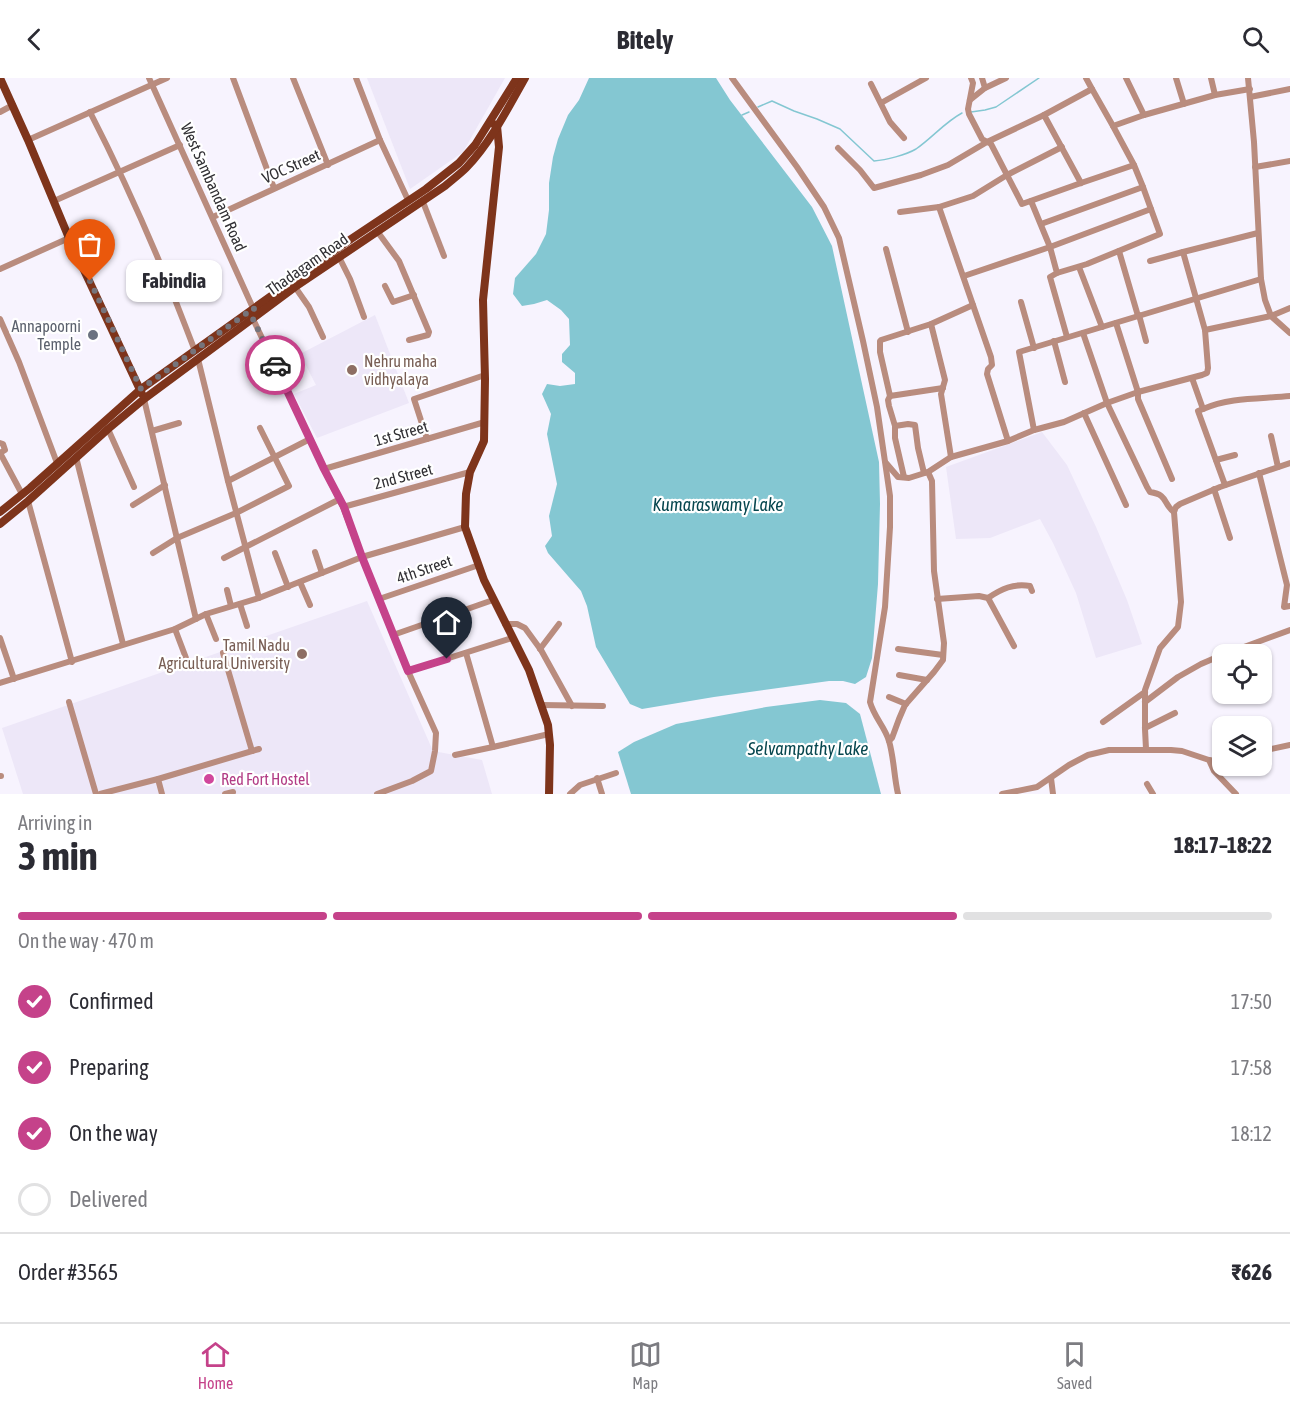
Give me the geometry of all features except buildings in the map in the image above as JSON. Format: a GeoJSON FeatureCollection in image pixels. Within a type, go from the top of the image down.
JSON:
{"type":"FeatureCollection","features":[{"type":"Feature","properties":{"kind":"main road"},"geometry":{"type":"LineString","coordinates":[[0,78],[69,238],[144,399]]}},
{"type":"Feature","properties":{"kind":"main road","name":"Thadagam Road"},"geometry":{"type":"LineString","coordinates":[[0,524],[57,463],[141,389],[351,238],[426,189],[459,164],[493,124],[517,78]]}},
{"type":"Feature","properties":{"kind":"main road","name":"Thadagam Road"},"geometry":{"type":"LineString","coordinates":[[0,512],[25,498],[144,399],[295,287],[423,202],[466,168],[525,78]]}},
{"type":"Feature","properties":{"kind":"main road"},"geometry":{"type":"LineString","coordinates":[[493,124],[500,147],[483,300],[484,441],[470,472],[466,494],[465,527],[478,566],[528,670],[548,724],[549,794]]}},
{"type":"Feature","properties":{"kind":"street"},"geometry":{"type":"LineString","coordinates":[[28,140],[151,81],[167,78]]}},
{"type":"Feature","properties":{"kind":"street"},"geometry":{"type":"LineString","coordinates":[[233,78],[274,188]]}},
{"type":"Feature","properties":{"kind":"street"},"geometry":{"type":"LineString","coordinates":[[293,78],[328,165]]}},
{"type":"Feature","properties":{"kind":"street"},"geometry":{"type":"LineString","coordinates":[[356,78],[380,140],[408,200]]}},
{"type":"Feature","properties":{"kind":"street"},"geometry":{"type":"LineString","coordinates":[[732,78],[824,207],[839,238],[877,407],[890,496],[885,607],[870,702],[890,741],[898,794]]}},
{"type":"Feature","properties":{"kind":"street"},"geometry":{"type":"LineString","coordinates":[[880,103],[927,78]]}},
{"type":"Feature","properties":{"kind":"street"},"geometry":{"type":"LineString","coordinates":[[971,78],[973,83],[969,114],[982,139],[992,144],[1022,204],[1134,165]]}},
{"type":"Feature","properties":{"kind":"street"},"geometry":{"type":"LineString","coordinates":[[982,78],[985,88]]}},
{"type":"Feature","properties":{"kind":"street"},"geometry":{"type":"LineString","coordinates":[[970,101],[985,88],[1006,78]]}},
{"type":"Feature","properties":{"kind":"street"},"geometry":{"type":"LineString","coordinates":[[1066,338],[1050,277],[1160,234],[1134,165],[1086,78]]}},
{"type":"Feature","properties":{"kind":"street"},"geometry":{"type":"LineString","coordinates":[[1126,78],[1144,115]]}},
{"type":"Feature","properties":{"kind":"street"},"geometry":{"type":"LineString","coordinates":[[1176,78],[1184,104]]}},
{"type":"Feature","properties":{"kind":"street"},"geometry":{"type":"LineString","coordinates":[[1210,78],[1215,95]]}},
{"type":"Feature","properties":{"kind":"street"},"geometry":{"type":"LineString","coordinates":[[1248,78],[1261,279],[1271,316],[1290,333]]}},
{"type":"Feature","properties":{"kind":"street","name":"West Sambandam Road"},"geometry":{"type":"LineString","coordinates":[[151,81],[254,308]]}},
{"type":"Feature","properties":{"kind":"street"},"geometry":{"type":"LineString","coordinates":[[871,84],[890,122],[904,138]]}},
{"type":"Feature","properties":{"kind":"street"},"geometry":{"type":"LineString","coordinates":[[838,148],[874,188],[948,165],[987,142],[1092,89]]}},
{"type":"Feature","properties":{"kind":"street"},"geometry":{"type":"LineString","coordinates":[[1113,126],[1215,95],[1250,89]]}},
{"type":"Feature","properties":{"kind":"street"},"geometry":{"type":"LineString","coordinates":[[1250,97],[1290,89]]}},
{"type":"Feature","properties":{"kind":"street"},"geometry":{"type":"LineString","coordinates":[[0,111],[13,105]]}},
{"type":"Feature","properties":{"kind":"street"},"geometry":{"type":"LineString","coordinates":[[90,112],[120,172],[170,284],[195,351]]}},
{"type":"Feature","properties":{"kind":"street"},"geometry":{"type":"LineString","coordinates":[[1044,115],[1081,183]]}},
{"type":"Feature","properties":{"kind":"street","name":"VOC Street"},"geometry":{"type":"LineString","coordinates":[[213,216],[380,140]]}},
{"type":"Feature","properties":{"kind":"street"},"geometry":{"type":"LineString","coordinates":[[54,201],[180,146]]}},
{"type":"Feature","properties":{"kind":"street"},"geometry":{"type":"LineString","coordinates":[[900,212],[939,207],[973,196],[1007,175],[1062,147]]}},
{"type":"Feature","properties":{"kind":"street"},"geometry":{"type":"LineString","coordinates":[[1255,167],[1290,161]]}},
{"type":"Feature","properties":{"kind":"street"},"geometry":{"type":"LineString","coordinates":[[1041,224],[1143,187]]}},
{"type":"Feature","properties":{"kind":"street"},"geometry":{"type":"LineString","coordinates":[[1031,201],[1050,248],[1057,273]]}},
{"type":"Feature","properties":{"kind":"street"},"geometry":{"type":"LineString","coordinates":[[423,202],[444,256]]}},
{"type":"Feature","properties":{"kind":"street"},"geometry":{"type":"LineString","coordinates":[[939,207],[991,357],[992,364],[987,374],[1008,441]]}},
{"type":"Feature","properties":{"kind":"street"},"geometry":{"type":"LineString","coordinates":[[964,276],[1050,248],[1151,209]]}},
{"type":"Feature","properties":{"kind":"street"},"geometry":{"type":"LineString","coordinates":[[377,231],[399,261],[429,334],[409,340]]}},
{"type":"Feature","properties":{"kind":"street"},"geometry":{"type":"LineString","coordinates":[[1150,261],[1258,233]]}},
{"type":"Feature","properties":{"kind":"street"},"geometry":{"type":"LineString","coordinates":[[0,269],[69,238]]}},
{"type":"Feature","properties":{"kind":"street"},"geometry":{"type":"LineString","coordinates":[[886,249],[908,332]]}},
{"type":"Feature","properties":{"kind":"street"},"geometry":{"type":"LineString","coordinates":[[1119,251],[1146,341]]}},
{"type":"Feature","properties":{"kind":"street"},"geometry":{"type":"LineString","coordinates":[[886,463],[898,477],[909,478],[926,472],[951,456],[1008,441],[1064,422],[1138,392],[1207,373],[1205,330],[1183,252]]}},
{"type":"Feature","properties":{"kind":"street"},"geometry":{"type":"LineString","coordinates":[[339,257],[364,317]]}},
{"type":"Feature","properties":{"kind":"street"},"geometry":{"type":"LineString","coordinates":[[1079,267],[1102,327]]}},
{"type":"Feature","properties":{"kind":"street"},"geometry":{"type":"LineString","coordinates":[[1035,430],[1019,352],[1261,279]]}},
{"type":"Feature","properties":{"kind":"street"},"geometry":{"type":"LineString","coordinates":[[385,286],[393,302],[414,295]]}},
{"type":"Feature","properties":{"kind":"street"},"geometry":{"type":"LineString","coordinates":[[295,287],[309,307],[323,337]]}},
{"type":"Feature","properties":{"kind":"street"},"geometry":{"type":"LineString","coordinates":[[1021,302],[1034,348]]}},
{"type":"Feature","properties":{"kind":"street"},"geometry":{"type":"LineString","coordinates":[[904,477],[888,400],[890,396],[880,352],[880,341],[931,324],[973,305]]}},
{"type":"Feature","properties":{"kind":"street"},"geometry":{"type":"LineString","coordinates":[[254,308],[253,319],[344,507],[378,599],[436,733],[431,771],[379,794]]}},
{"type":"Feature","properties":{"kind":"street"},"geometry":{"type":"LineString","coordinates":[[1205,330],[1271,316],[1290,308]]}},
{"type":"Feature","properties":{"kind":"street"},"geometry":{"type":"LineString","coordinates":[[0,319],[19,362],[57,463]]}},
{"type":"Feature","properties":{"kind":"street"},"geometry":{"type":"LineString","coordinates":[[1116,323],[1138,392],[1138,399],[1172,478]]}},
{"type":"Feature","properties":{"kind":"street"},"geometry":{"type":"LineString","coordinates":[[931,324],[945,381],[941,394],[951,456]]}},
{"type":"Feature","properties":{"kind":"street"},"geometry":{"type":"LineString","coordinates":[[1083,333],[1107,403],[1150,492],[1159,494],[1174,512]]}},
{"type":"Feature","properties":{"kind":"street"},"geometry":{"type":"LineString","coordinates":[[1054,341],[1065,382]]}},
{"type":"Feature","properties":{"kind":"street"},"geometry":{"type":"LineString","coordinates":[[198,359],[259,598]]}},
{"type":"Feature","properties":{"kind":"street"},"geometry":{"type":"LineString","coordinates":[[427,439],[414,399],[485,375]]}},
{"type":"Feature","properties":{"kind":"street"},"geometry":{"type":"LineString","coordinates":[[1192,378],[1203,409]]}},
{"type":"Feature","properties":{"kind":"street"},"geometry":{"type":"LineString","coordinates":[[890,396],[943,388]]}},
{"type":"Feature","properties":{"kind":"street"},"geometry":{"type":"LineString","coordinates":[[1225,485],[1198,411],[1242,398],[1290,396]]}},
{"type":"Feature","properties":{"kind":"street"},"geometry":{"type":"LineString","coordinates":[[144,399],[196,619]]}},
{"type":"Feature","properties":{"kind":"street"},"geometry":{"type":"LineString","coordinates":[[1084,413],[1126,506]]}},
{"type":"Feature","properties":{"kind":"street","name":"1st Street"},"geometry":{"type":"LineString","coordinates":[[324,469],[484,422]]}},
{"type":"Feature","properties":{"kind":"street"},"geometry":{"type":"LineString","coordinates":[[152,431],[179,423]]}},
{"type":"Feature","properties":{"kind":"street"},"geometry":{"type":"LineString","coordinates":[[890,741],[906,704],[943,660],[944,643],[934,571],[932,481],[926,472],[918,448],[915,425],[895,426]]}},
{"type":"Feature","properties":{"kind":"street"},"geometry":{"type":"LineString","coordinates":[[153,553],[177,538],[236,513],[289,486],[260,428]]}},
{"type":"Feature","properties":{"kind":"street"},"geometry":{"type":"LineString","coordinates":[[108,429],[134,487]]}},
{"type":"Feature","properties":{"kind":"street"},"geometry":{"type":"LineString","coordinates":[[1271,436],[1278,467]]}},
{"type":"Feature","properties":{"kind":"street"},"geometry":{"type":"LineString","coordinates":[[228,481],[310,438]]}},
{"type":"Feature","properties":{"kind":"street"},"geometry":{"type":"LineString","coordinates":[[0,443],[3,444],[5,450],[0,453],[25,498],[72,662]]}},
{"type":"Feature","properties":{"kind":"street"},"geometry":{"type":"LineString","coordinates":[[1216,460],[1235,455]]}},
{"type":"Feature","properties":{"kind":"street"},"geometry":{"type":"LineString","coordinates":[[76,456],[123,644]]}},
{"type":"Feature","properties":{"kind":"street"},"geometry":{"type":"LineString","coordinates":[[1146,749],[1145,692],[1160,648],[1178,627],[1181,602],[1174,512],[1176,507],[1214,489],[1290,463]]}},
{"type":"Feature","properties":{"kind":"street","name":"2nd Street"},"geometry":{"type":"LineString","coordinates":[[344,507],[470,472]]}},
{"type":"Feature","properties":{"kind":"street"},"geometry":{"type":"LineString","coordinates":[[1259,474],[1287,585],[1284,607],[1290,606]]}},
{"type":"Feature","properties":{"kind":"street"},"geometry":{"type":"LineString","coordinates":[[133,505],[165,485]]}},
{"type":"Feature","properties":{"kind":"street"},"geometry":{"type":"LineString","coordinates":[[1214,489],[1230,538]]}},
{"type":"Feature","properties":{"kind":"street"},"geometry":{"type":"LineString","coordinates":[[224,558],[340,500]]}},
{"type":"Feature","properties":{"kind":"street"},"geometry":{"type":"LineString","coordinates":[[0,683],[175,629],[206,614],[259,598],[362,557],[465,527]]}},
{"type":"Feature","properties":{"kind":"street"},"geometry":{"type":"LineString","coordinates":[[315,552],[322,573]]}},
{"type":"Feature","properties":{"kind":"street"},"geometry":{"type":"LineString","coordinates":[[275,553],[288,587]]}},
{"type":"Feature","properties":{"kind":"street","name":"4th Street"},"geometry":{"type":"LineString","coordinates":[[378,599],[478,566]]}},
{"type":"Feature","properties":{"kind":"street"},"geometry":{"type":"LineString","coordinates":[[300,582],[310,605]]}},
{"type":"Feature","properties":{"kind":"street"},"geometry":{"type":"LineString","coordinates":[[937,599],[988,597],[1000,590],[1020,584],[1030,586],[1032,591]]}},
{"type":"Feature","properties":{"kind":"street"},"geometry":{"type":"LineString","coordinates":[[227,590],[231,606]]}},
{"type":"Feature","properties":{"kind":"street"},"geometry":{"type":"LineString","coordinates":[[988,597],[1014,646]]}},
{"type":"Feature","properties":{"kind":"street"},"geometry":{"type":"LineString","coordinates":[[393,634],[494,600]]}},
{"type":"Feature","properties":{"kind":"street"},"geometry":{"type":"LineString","coordinates":[[240,604],[247,626]]}},
{"type":"Feature","properties":{"kind":"street"},"geometry":{"type":"LineString","coordinates":[[206,614],[216,639]]}},
{"type":"Feature","properties":{"kind":"street"},"geometry":{"type":"LineString","coordinates":[[505,624],[517,624],[525,628],[540,649],[572,705]]}},
{"type":"Feature","properties":{"kind":"street"},"geometry":{"type":"LineString","coordinates":[[540,649],[559,624]]}},
{"type":"Feature","properties":{"kind":"street"},"geometry":{"type":"LineString","coordinates":[[175,629],[186,658]]}},
{"type":"Feature","properties":{"kind":"street"},"geometry":{"type":"LineString","coordinates":[[1253,644],[1290,630]]}},
{"type":"Feature","properties":{"kind":"street"},"geometry":{"type":"LineString","coordinates":[[408,671],[512,638]]}},
{"type":"Feature","properties":{"kind":"street"},"geometry":{"type":"LineString","coordinates":[[1,642],[14,679]]}},
{"type":"Feature","properties":{"kind":"street"},"geometry":{"type":"LineString","coordinates":[[898,649],[943,655]]}},
{"type":"Feature","properties":{"kind":"street"},"geometry":{"type":"LineString","coordinates":[[466,653],[493,747]]}},
{"type":"Feature","properties":{"kind":"street"},"geometry":{"type":"LineString","coordinates":[[69,702],[98,794],[256,750],[223,654]]}},
{"type":"Feature","properties":{"kind":"street"},"geometry":{"type":"LineString","coordinates":[[1145,702],[1178,677],[1212,660]]}},
{"type":"Feature","properties":{"kind":"street"},"geometry":{"type":"LineString","coordinates":[[899,675],[927,680]]}},
{"type":"Feature","properties":{"kind":"street"},"geometry":{"type":"LineString","coordinates":[[1103,722],[1145,692]]}},
{"type":"Feature","properties":{"kind":"street"},"geometry":{"type":"LineString","coordinates":[[889,697],[906,704]]}},
{"type":"Feature","properties":{"kind":"street"},"geometry":{"type":"LineString","coordinates":[[542,705],[603,706]]}},
{"type":"Feature","properties":{"kind":"street"},"geometry":{"type":"LineString","coordinates":[[1145,728],[1175,713]]}},
{"type":"Feature","properties":{"kind":"street"},"geometry":{"type":"LineString","coordinates":[[455,755],[549,734]]}},
{"type":"Feature","properties":{"kind":"street"},"geometry":{"type":"LineString","coordinates":[[1272,749],[1290,745]]}},
{"type":"Feature","properties":{"kind":"street"},"geometry":{"type":"LineString","coordinates":[[1002,794],[1037,787],[1088,754],[1109,750],[1182,751],[1212,760]]}},
{"type":"Feature","properties":{"kind":"street"},"geometry":{"type":"LineString","coordinates":[[1209,760],[1214,771],[1236,794]]}},
{"type":"Feature","properties":{"kind":"street"},"geometry":{"type":"LineString","coordinates":[[570,794],[580,785],[616,773]]}},
{"type":"Feature","properties":{"kind":"street"},"geometry":{"type":"LineString","coordinates":[[597,778],[602,794]]}},
{"type":"Feature","properties":{"kind":"street"},"geometry":{"type":"LineString","coordinates":[[1051,778],[1053,794]]}},
{"type":"Feature","properties":{"kind":"street"},"geometry":{"type":"LineString","coordinates":[[158,779],[162,794]]}},
{"type":"Feature","properties":{"kind":"street"},"geometry":{"type":"LineString","coordinates":[[1147,784],[1153,794]]}},
{"type":"Feature","properties":{"kind":"street"},"geometry":{"type":"LineString","coordinates":[[225,794],[233,792]]}},
{"type":"Feature","properties":{"kind":"shaded area"},"geometry":{"type":"Polygon","coordinates":[[[367,78],[505,78],[463,152],[410,189],[367,78]]]}},
{"type":"Feature","properties":{"kind":"shaded area","name":"Nehru maha vidhyalaya"},"geometry":{"type":"Polygon","coordinates":[[[375,315],[409,403],[317,438],[294,394],[316,385],[300,354],[375,315]]]}},
{"type":"Feature","properties":{"kind":"shaded area"},"geometry":{"type":"Polygon","coordinates":[[[1042,432],[1067,465],[1127,600],[1142,644],[1096,658],[1076,593],[1040,519],[990,538],[956,539],[946,467],[1042,432]]]}},
{"type":"Feature","properties":{"kind":"shaded area","name":"Tamil Nadu Agricultural University"},"geometry":{"type":"Polygon","coordinates":[[[367,601],[433,751],[482,760],[492,794],[23,794],[2,728],[367,601]]]}},
{"type":"Feature","properties":{"kind":"water","name":"Kumaraswamy Lake"},"geometry":{"type":"Polygon","coordinates":[[[589,78],[716,78],[730,100],[812,207],[832,246],[879,462],[878,584],[872,658],[866,677],[855,684],[829,681],[642,709],[630,704],[596,647],[587,606],[581,591],[548,553],[545,546],[552,536],[549,516],[557,484],[547,434],[551,414],[542,394],[547,384],[560,386],[575,384],[575,373],[562,362],[562,354],[570,345],[569,319],[547,300],[522,306],[513,294],[515,278],[536,254],[546,234],[553,157],[568,115],[579,100],[589,78]]]}},
{"type":"Feature","properties":{"kind":"water","name":"Selvampathy Lake"},"geometry":{"type":"Polygon","coordinates":[[[820,700],[846,703],[860,714],[881,794],[631,794],[618,752],[634,742],[676,724],[766,707],[820,700]]]}},
{"type":"Feature","properties":{"kind":"waterway"},"geometry":{"type":"LineString","coordinates":[[971,112],[996,107],[1039,78]]}},
{"type":"Feature","properties":{"kind":"waterway"},"geometry":{"type":"LineString","coordinates":[[758,107],[772,101],[840,129],[874,161],[896,157],[916,149],[962,113]]}},
{"type":"Feature","properties":{"kind":"waterway"},"geometry":{"type":"LineString","coordinates":[[742,115],[749,112]]}},
{"type":"Feature","properties":{"kind":"way so far"},"geometry":{"type":"LineString","coordinates":[[90,281],[141,389],[254,308],[253,319],[275,365]]}},
{"type":"Feature","properties":{"kind":"place","name":"Fabindia"},"geometry":{"type":"Point","coordinates":[90,281]}},
{"type":"Feature","properties":{"kind":"place","name":"Annapoorni Temple"},"geometry":{"type":"Point","coordinates":[93,335]}},
{"type":"Feature","properties":{"kind":"place","name":"Nehru maha vidhyalaya"},"geometry":{"type":"Point","coordinates":[352,370]}},
{"type":"Feature","properties":{"kind":"place","name":"Tamil Nadu Agricultural University"},"geometry":{"type":"Point","coordinates":[302,654]}},
{"type":"Feature","properties":{"kind":"place","name":"Red Fort Hostel"},"geometry":{"type":"Point","coordinates":[209,779]}},
{"type":"Feature","properties":{"kind":"route"},"geometry":{"type":"LineString","coordinates":[[275,365],[344,507],[408,671],[447,659]]}}]}
